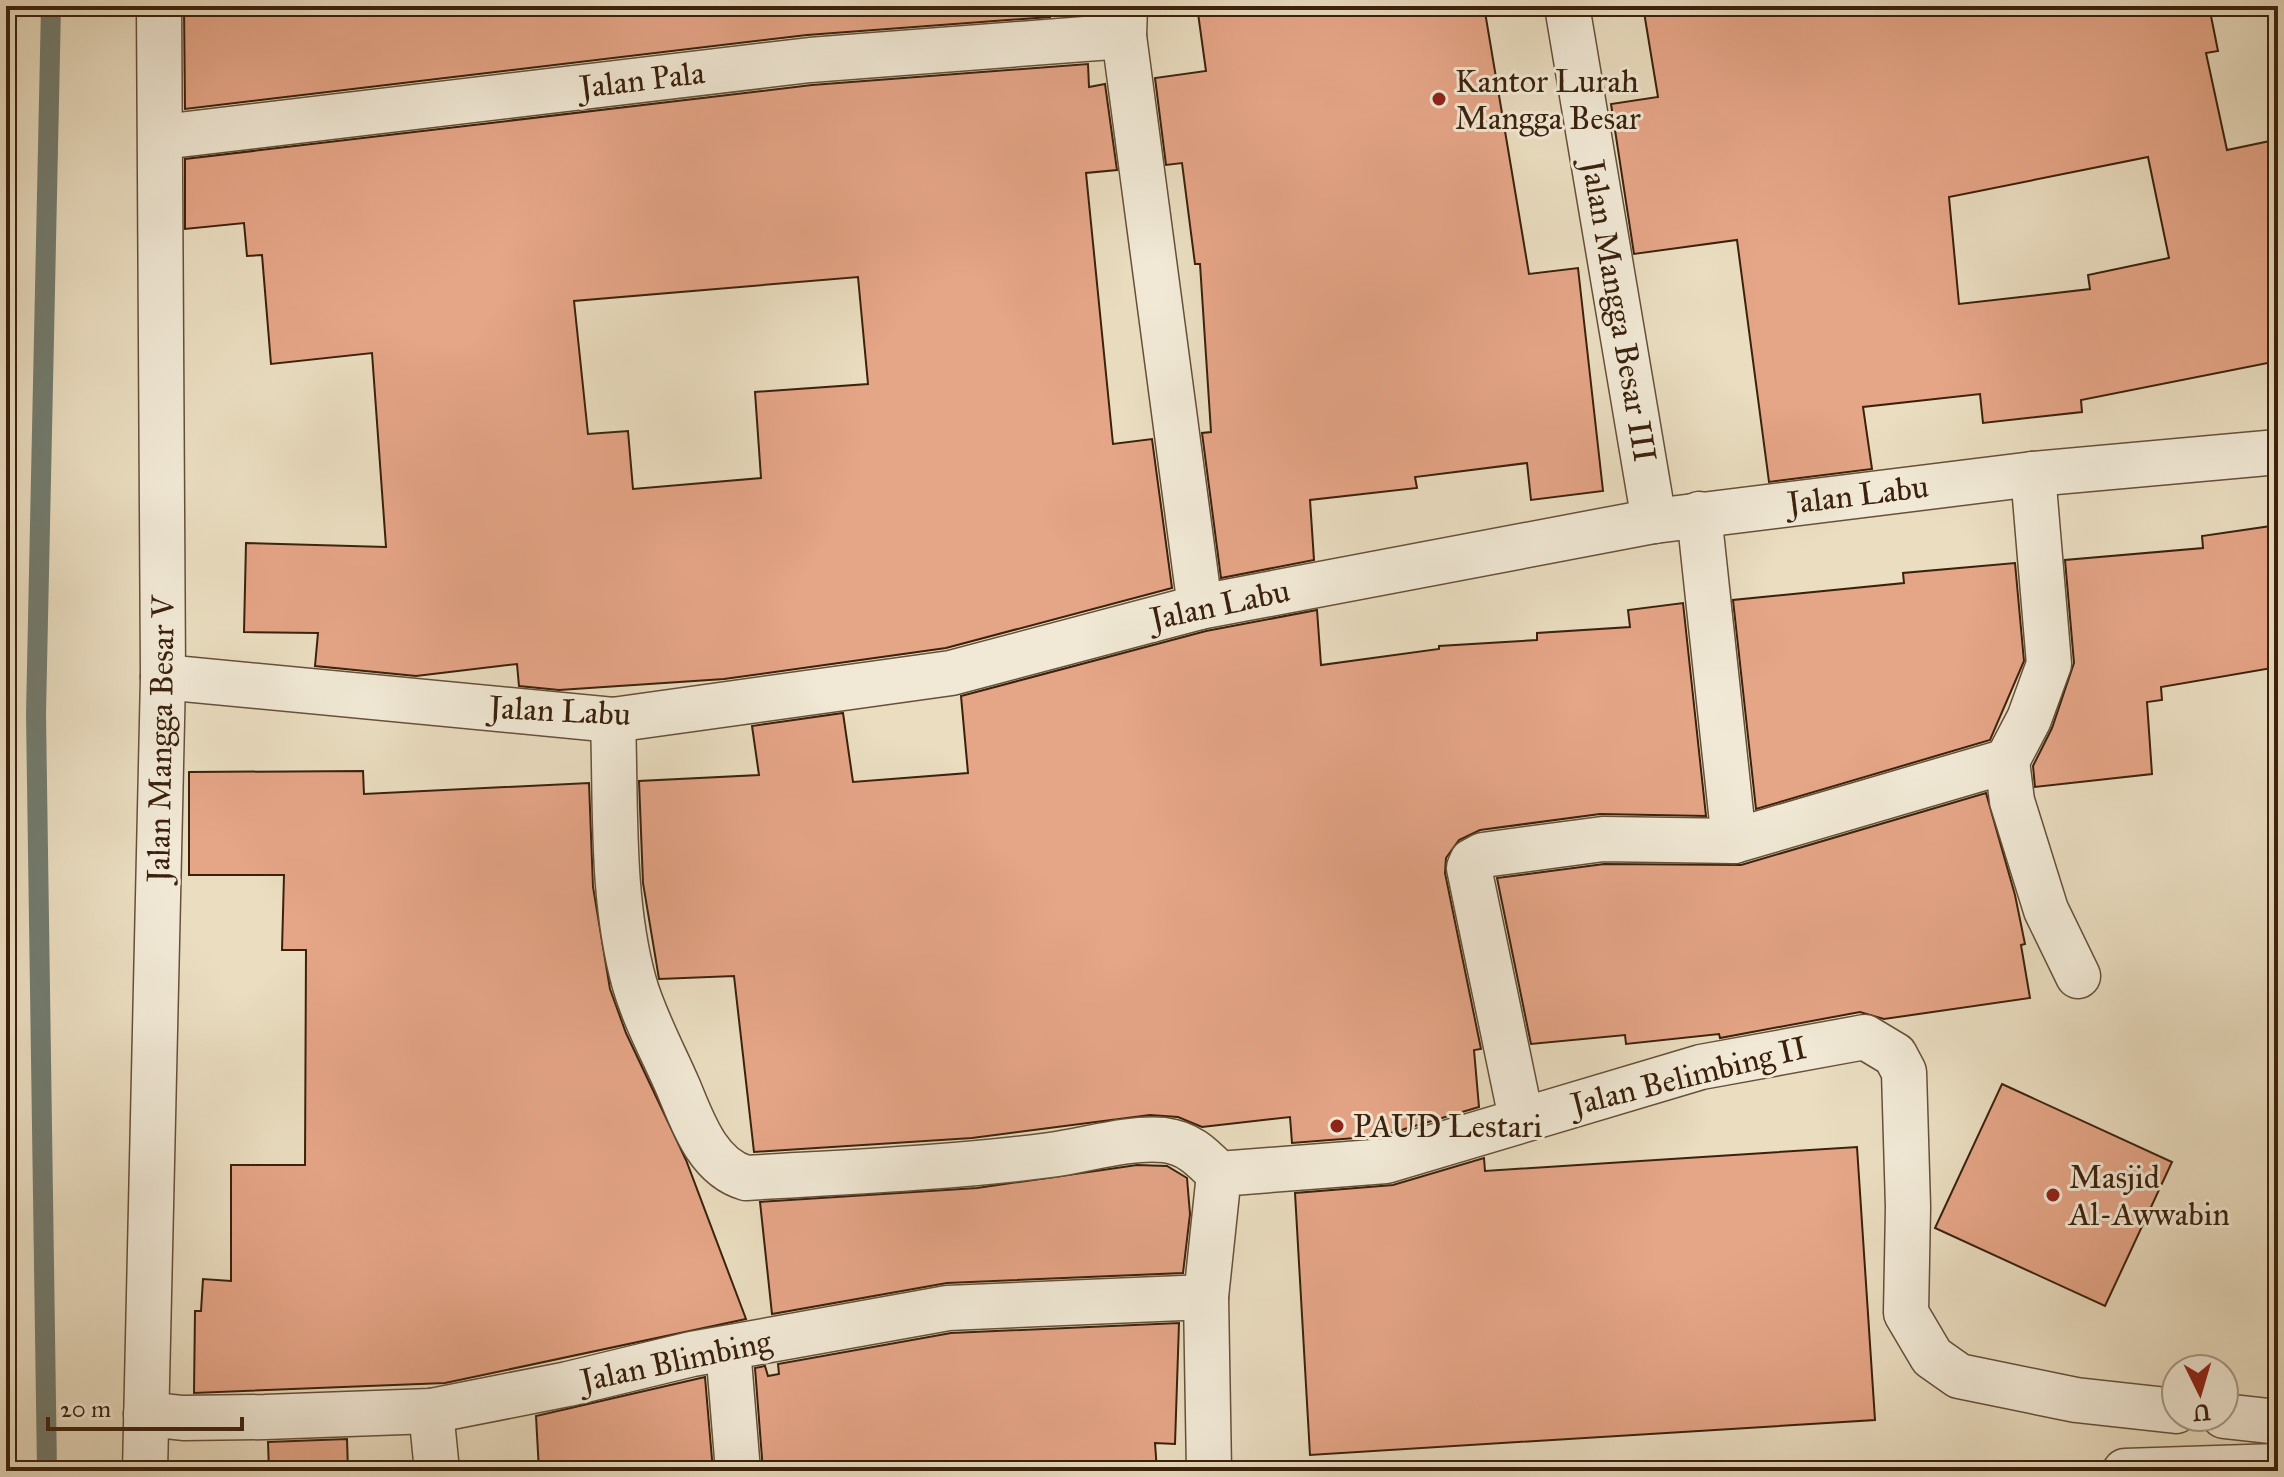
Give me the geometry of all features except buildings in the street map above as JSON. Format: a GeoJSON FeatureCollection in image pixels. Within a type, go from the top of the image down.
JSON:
{"type":"FeatureCollection","features":[{"type":"Feature","properties":{"kind":"street","name":"Jalan Mangga Besar V"},"geometry":{"type":"LineString","coordinates":[[145,1471],[163,677],[159,6]]}},
{"type":"Feature","properties":{"kind":"street","name":"Jalan Mangga Besar III"},"geometry":{"type":"LineString","coordinates":[[1567,6],[1654,521]]}},
{"type":"Feature","properties":{"kind":"street","name":"Jalan Pala"},"geometry":{"type":"LineString","coordinates":[[162,137],[1125,21]]}},
{"type":"Feature","properties":{"kind":"street"},"geometry":{"type":"LineString","coordinates":[[1125,21],[1200,607]]}},
{"type":"Feature","properties":{"kind":"street","name":"Jalan Labu"},"geometry":{"type":"LineString","coordinates":[[163,677],[613,720],[951,673],[1200,607],[1654,521],[2033,474],[2278,452]]}},
{"type":"Feature","properties":{"kind":"street"},"geometry":{"type":"LineString","coordinates":[[2033,474],[2049,664],[2029,719],[2007,761],[2012,801],[2046,910],[2078,976]]}},
{"type":"Feature","properties":{"kind":"street"},"geometry":{"type":"LineString","coordinates":[[1699,514],[1734,841]]}},
{"type":"Feature","properties":{"kind":"street"},"geometry":{"type":"LineString","coordinates":[[613,720],[618,881],[634,982],[686,1105],[710,1153],[729,1173],[746,1178],[1050,1155],[1127,1140],[1166,1140],[1192,1148],[1219,1174],[1206,1297],[1209,1471]]}},
{"type":"Feature","properties":{"kind":"street"},"geometry":{"type":"LineString","coordinates":[[1521,1118],[1469,868],[1472,861],[1483,855],[1603,839],[1734,841],[2007,761]]}},
{"type":"Feature","properties":{"kind":"street","name":"Jalan Belimbing II"},"geometry":{"type":"LineString","coordinates":[[1219,1174],[1386,1161],[1521,1118],[1701,1067],[1865,1037],[1895,1055],[1904,1072],[1908,1207],[1906,1313],[1932,1357],[1959,1376],[2076,1400],[2160,1409]]}},
{"type":"Feature","properties":{"kind":"street","name":"Jalan Blimbing"},"geometry":{"type":"LineString","coordinates":[[146,1414],[210,1418],[431,1411],[728,1348],[948,1308],[1206,1297]]}},
{"type":"Feature","properties":{"kind":"street"},"geometry":{"type":"LineString","coordinates":[[728,1348],[738,1471]]}},
{"type":"Feature","properties":{"kind":"street"},"geometry":{"type":"LineString","coordinates":[[431,1411],[437,1471]]}},
{"type":"Feature","properties":{"kind":"street"},"geometry":{"type":"LineString","coordinates":[[2240,1418],[2278,1422]]}},
{"type":"Feature","properties":{"kind":"street"},"geometry":{"type":"LineString","coordinates":[[2125,1471],[2278,1466]]}},
{"type":"Feature","properties":{"kind":"waterway"},"geometry":{"type":"LineString","coordinates":[[47,1471],[36,714],[51,6]]}},
{"type":"Feature","properties":{"kind":"place","name":"Kantor Lurah Mangga Besar"},"geometry":{"type":"Point","coordinates":[1439,99]}},
{"type":"Feature","properties":{"kind":"place","name":"PAUD Lestari"},"geometry":{"type":"Point","coordinates":[1337,1126]}},
{"type":"Feature","properties":{"kind":"place","name":"Masjid Al-Awwabin"},"geometry":{"type":"Point","coordinates":[2053,1195]}}]}
